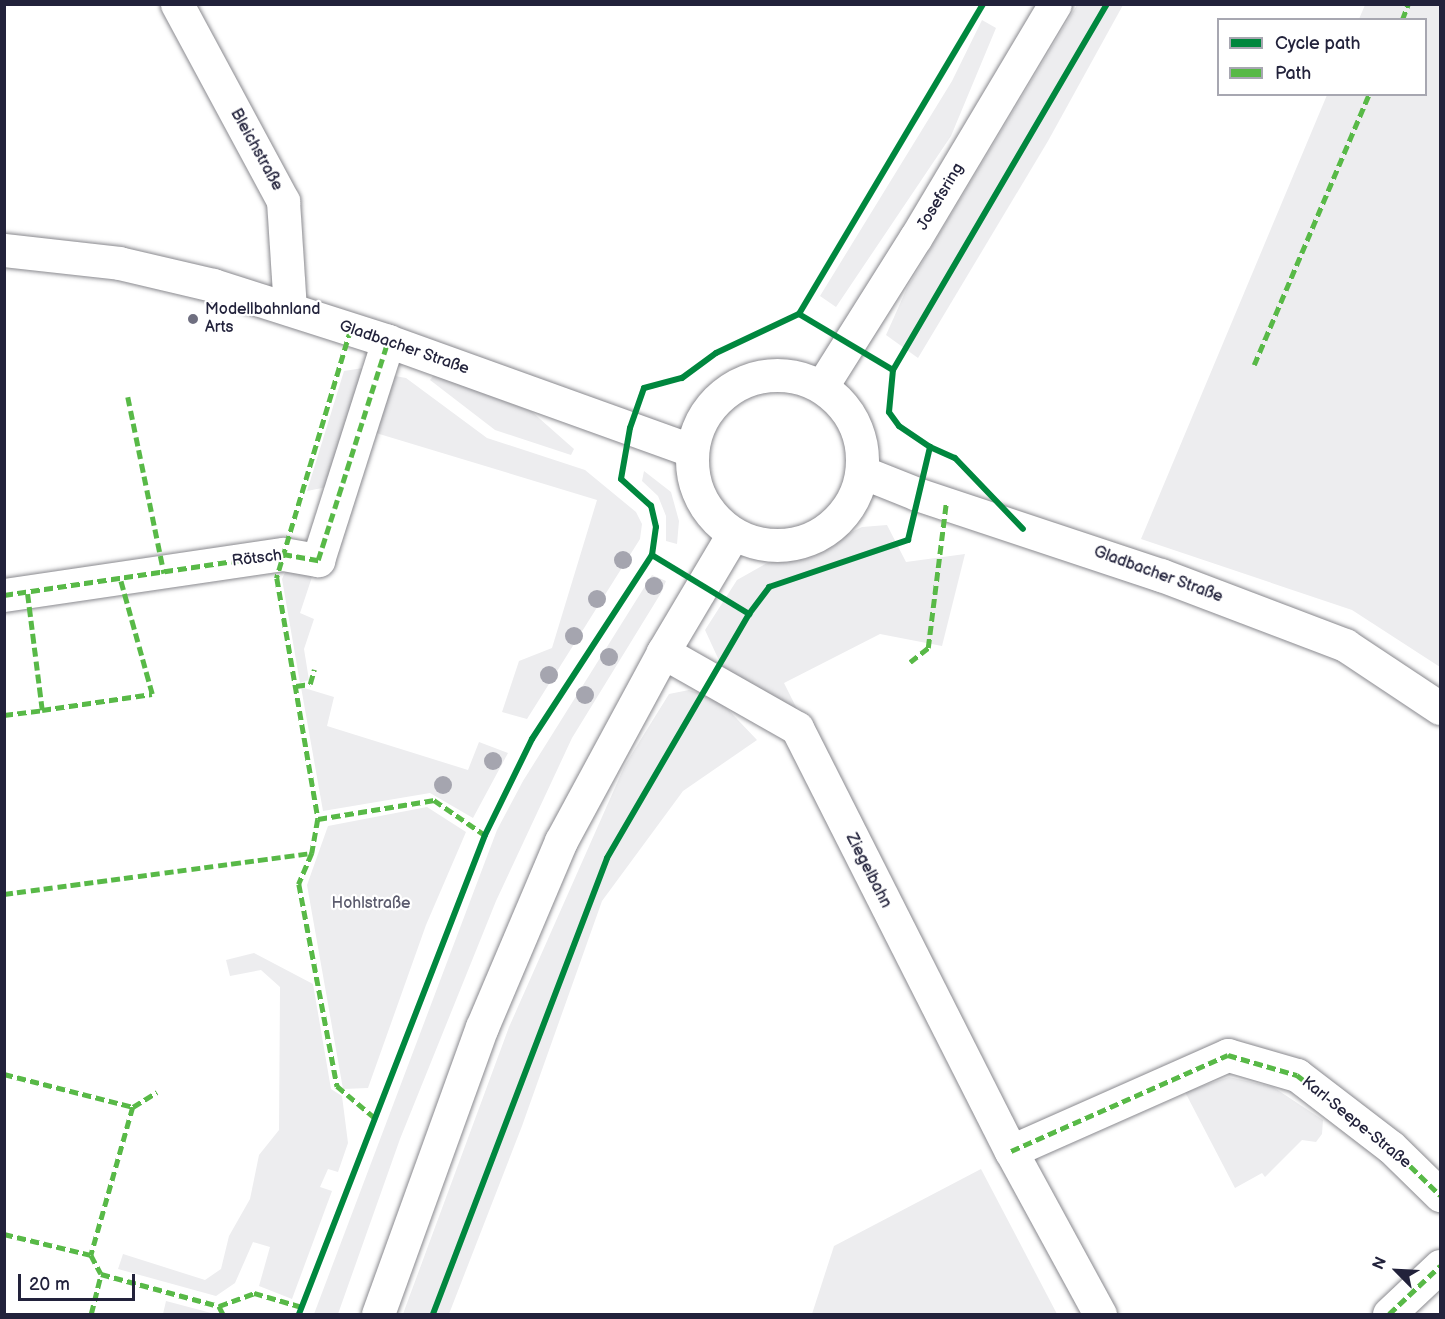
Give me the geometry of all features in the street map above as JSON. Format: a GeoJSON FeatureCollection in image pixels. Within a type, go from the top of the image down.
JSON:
{"type":"FeatureCollection","features":[{"type":"Feature","properties":{"kind":"main road","name":"Bleichstraße"},"geometry":{"type":"LineString","coordinates":[[177,4],[283,201],[290,309]]}},
{"type":"Feature","properties":{"kind":"main road","name":"Josefsring"},"geometry":{"type":"LineString","coordinates":[[822,386],[916,237],[1055,4]]}},
{"type":"Feature","properties":{"kind":"main road","name":"Gladbacher Straße"},"geometry":{"type":"LineString","coordinates":[[4,250],[119,263],[213,285],[388,341],[691,450]]}},
{"type":"Feature","properties":{"kind":"main road","name":"Rötsch"},"geometry":{"type":"LineString","coordinates":[[4,595],[283,554],[318,560],[388,341]]}},
{"type":"Feature","properties":{"kind":"main road"},"geometry":{"type":"LineString","coordinates":[[766,374],[795,375],[822,386],[841,402],[854,423],[861,447],[862,472],[853,498],[837,521],[814,537],[787,545],[759,544],[733,534],[714,519],[700,499],[692,475],[691,450],[699,422],[716,399],[739,382],[766,374]]}},
{"type":"Feature","properties":{"kind":"main road","name":"Gladbacher Straße"},"geometry":{"type":"LineString","coordinates":[[862,472],[917,494],[1161,575],[1345,645],[1440,708]]}},
{"type":"Feature","properties":{"kind":"main road"},"geometry":{"type":"LineString","coordinates":[[378,1314],[482,1027],[561,841],[663,652],[733,534]]}},
{"type":"Feature","properties":{"kind":"main road","name":"Ziegelbahn"},"geometry":{"type":"LineString","coordinates":[[663,652],[797,728],[1011,1151],[1100,1314]]}},
{"type":"Feature","properties":{"kind":"main road","name":"Karl-Seepe-Straße"},"geometry":{"type":"LineString","coordinates":[[1011,1151],[1228,1055],[1297,1075],[1391,1147],[1440,1196]]}},
{"type":"Feature","properties":{"kind":"main road"},"geometry":{"type":"LineString","coordinates":[[1389,1314],[1440,1266]]}},
{"type":"Feature","properties":{"kind":"green space"},"geometry":{"type":"Polygon","coordinates":[[[1077,5],[1123,5],[1048,141],[918,358],[886,335],[907,288],[1077,5]]]}},
{"type":"Feature","properties":{"kind":"green space"},"geometry":{"type":"Polygon","coordinates":[[[1365,5],[1440,5],[1440,667],[1352,610],[1141,539],[1327,96],[1427,96],[1427,18],[1359,18],[1365,5]]]}},
{"type":"Feature","properties":{"kind":"green space"},"geometry":{"type":"Polygon","coordinates":[[[982,20],[996,28],[951,136],[836,307],[820,296],[952,81],[982,20]]]}},
{"type":"Feature","properties":{"kind":"green space"},"geometry":{"type":"Polygon","coordinates":[[[363,368],[327,487],[307,491],[344,371],[363,368]]]}},
{"type":"Feature","properties":{"kind":"green space"},"geometry":{"type":"Polygon","coordinates":[[[434,375],[531,411],[574,449],[571,455],[495,430],[430,380],[434,375]]]}},
{"type":"Feature","properties":{"kind":"green space"},"geometry":{"type":"Polygon","coordinates":[[[395,376],[406,378],[487,438],[585,470],[636,512],[642,524],[640,539],[527,719],[502,712],[519,661],[552,648],[597,500],[376,433],[395,376]]]}},
{"type":"Feature","properties":{"kind":"green space"},"geometry":{"type":"Polygon","coordinates":[[[644,471],[671,492],[679,521],[677,544],[666,541],[666,516],[658,496],[642,481],[644,471]]]}},
{"type":"Feature","properties":{"kind":"green space"},"geometry":{"type":"Polygon","coordinates":[[[887,525],[906,562],[965,554],[942,646],[880,634],[784,683],[797,709],[786,714],[728,680],[705,630],[737,580],[767,563],[801,557],[862,527],[887,525]]]}},
{"type":"Feature","properties":{"kind":"green space"},"geometry":{"type":"Polygon","coordinates":[[[297,564],[312,577],[300,613],[314,619],[304,649],[309,680],[300,683],[282,579],[288,566],[297,564]]]}},
{"type":"Feature","properties":{"kind":"green space"},"geometry":{"type":"Polygon","coordinates":[[[652,575],[666,581],[661,593],[572,738],[496,901],[400,1139],[338,1314],[314,1314],[497,830],[523,781],[652,575]]]}},
{"type":"Feature","properties":{"kind":"green space"},"geometry":{"type":"Polygon","coordinates":[[[301,687],[334,697],[327,726],[468,770],[479,742],[508,753],[473,818],[430,793],[323,811],[301,687]]]}},
{"type":"Feature","properties":{"kind":"green space"},"geometry":{"type":"Polygon","coordinates":[[[689,690],[719,700],[757,740],[683,791],[602,901],[522,1126],[449,1314],[403,1314],[509,1027],[625,765],[669,694],[689,690]]]}},
{"type":"Feature","properties":{"kind":"green space","name":"Hohlstraße"},"geometry":{"type":"Polygon","coordinates":[[[427,807],[466,832],[426,925],[368,1088],[343,1089],[307,885],[328,826],[427,807]]]}},
{"type":"Feature","properties":{"kind":"green space"},"geometry":{"type":"Polygon","coordinates":[[[254,953],[313,984],[331,1089],[342,1096],[348,1143],[338,1172],[328,1169],[320,1187],[332,1191],[292,1299],[259,1286],[270,1247],[253,1242],[235,1283],[216,1296],[118,1269],[123,1254],[205,1280],[221,1269],[229,1236],[250,1199],[259,1155],[279,1130],[280,987],[261,970],[230,976],[226,960],[254,953]]]}},
{"type":"Feature","properties":{"kind":"green space"},"geometry":{"type":"Polygon","coordinates":[[[1229,1077],[1273,1087],[1323,1120],[1322,1134],[1316,1142],[1302,1140],[1265,1177],[1262,1173],[1235,1188],[1185,1092],[1229,1077]]]}},
{"type":"Feature","properties":{"kind":"green space"},"geometry":{"type":"Polygon","coordinates":[[[981,1169],[1057,1314],[812,1314],[834,1246],[981,1169]]]}},
{"type":"Feature","properties":{"kind":"green space"},"geometry":{"type":"Polygon","coordinates":[[[166,1301],[215,1314],[163,1314],[166,1301]]]}},
{"type":"Feature","properties":{"kind":"marked path"},"geometry":{"type":"LineString","coordinates":[[1403,18],[1408,4]]}},
{"type":"Feature","properties":{"kind":"marked path"},"geometry":{"type":"LineString","coordinates":[[1254,365],[1368,96]]}},
{"type":"Feature","properties":{"kind":"marked path"},"geometry":{"type":"LineString","coordinates":[[351,329],[277,578],[318,819],[312,853],[299,884],[337,1086],[374,1117]]}},
{"type":"Feature","properties":{"kind":"marked path"},"geometry":{"type":"LineString","coordinates":[[4,595],[283,554],[318,560],[388,341]]}},
{"type":"Feature","properties":{"kind":"marked path"},"geometry":{"type":"LineString","coordinates":[[128,397],[164,573]]}},
{"type":"Feature","properties":{"kind":"marked path"},"geometry":{"type":"LineString","coordinates":[[910,662],[928,648],[946,504]]}},
{"type":"Feature","properties":{"kind":"marked path"},"geometry":{"type":"LineString","coordinates":[[42,710],[152,694],[120,579]]}},
{"type":"Feature","properties":{"kind":"marked path"},"geometry":{"type":"LineString","coordinates":[[4,715],[42,710],[27,592]]}},
{"type":"Feature","properties":{"kind":"marked path"},"geometry":{"type":"LineString","coordinates":[[296,686],[310,684],[314,670]]}},
{"type":"Feature","properties":{"kind":"marked path"},"geometry":{"type":"LineString","coordinates":[[318,819],[434,800],[485,835]]}},
{"type":"Feature","properties":{"kind":"marked path"},"geometry":{"type":"LineString","coordinates":[[4,894],[312,853]]}},
{"type":"Feature","properties":{"kind":"marked path"},"geometry":{"type":"LineString","coordinates":[[1011,1151],[1228,1055],[1297,1075],[1391,1147],[1440,1195]]}},
{"type":"Feature","properties":{"kind":"marked path"},"geometry":{"type":"LineString","coordinates":[[4,1074],[133,1107],[91,1255]]}},
{"type":"Feature","properties":{"kind":"marked path"},"geometry":{"type":"LineString","coordinates":[[133,1107],[157,1092]]}},
{"type":"Feature","properties":{"kind":"marked path"},"geometry":{"type":"LineString","coordinates":[[4,1234],[91,1255],[101,1274],[219,1306],[223,1314]]}},
{"type":"Feature","properties":{"kind":"marked path"},"geometry":{"type":"LineString","coordinates":[[1389,1314],[1440,1266]]}},
{"type":"Feature","properties":{"kind":"marked path"},"geometry":{"type":"LineString","coordinates":[[91,1314],[101,1274]]}},
{"type":"Feature","properties":{"kind":"marked path"},"geometry":{"type":"LineString","coordinates":[[219,1306],[254,1293],[302,1307]]}},
{"type":"Feature","properties":{"kind":"cycle path"},"geometry":{"type":"LineString","coordinates":[[299,1314],[485,835],[532,739],[652,555],[656,527],[651,506],[621,479],[630,428],[644,388],[682,378],[716,353],[799,314],[983,4]]}},
{"type":"Feature","properties":{"kind":"cycle path"},"geometry":{"type":"LineString","coordinates":[[433,1314],[607,858],[749,614],[769,587],[908,540],[930,447],[899,426],[889,412],[893,370],[1107,4]]}},
{"type":"Feature","properties":{"kind":"cycle path"},"geometry":{"type":"LineString","coordinates":[[799,314],[893,370]]}},
{"type":"Feature","properties":{"kind":"cycle path"},"geometry":{"type":"LineString","coordinates":[[930,447],[955,458],[1023,529]]}},
{"type":"Feature","properties":{"kind":"cycle path"},"geometry":{"type":"LineString","coordinates":[[652,555],[749,614]]}},
{"type":"Feature","properties":{"kind":"place","name":"Modellbahnland Arts"},"geometry":{"type":"Point","coordinates":[193,319]}}]}
